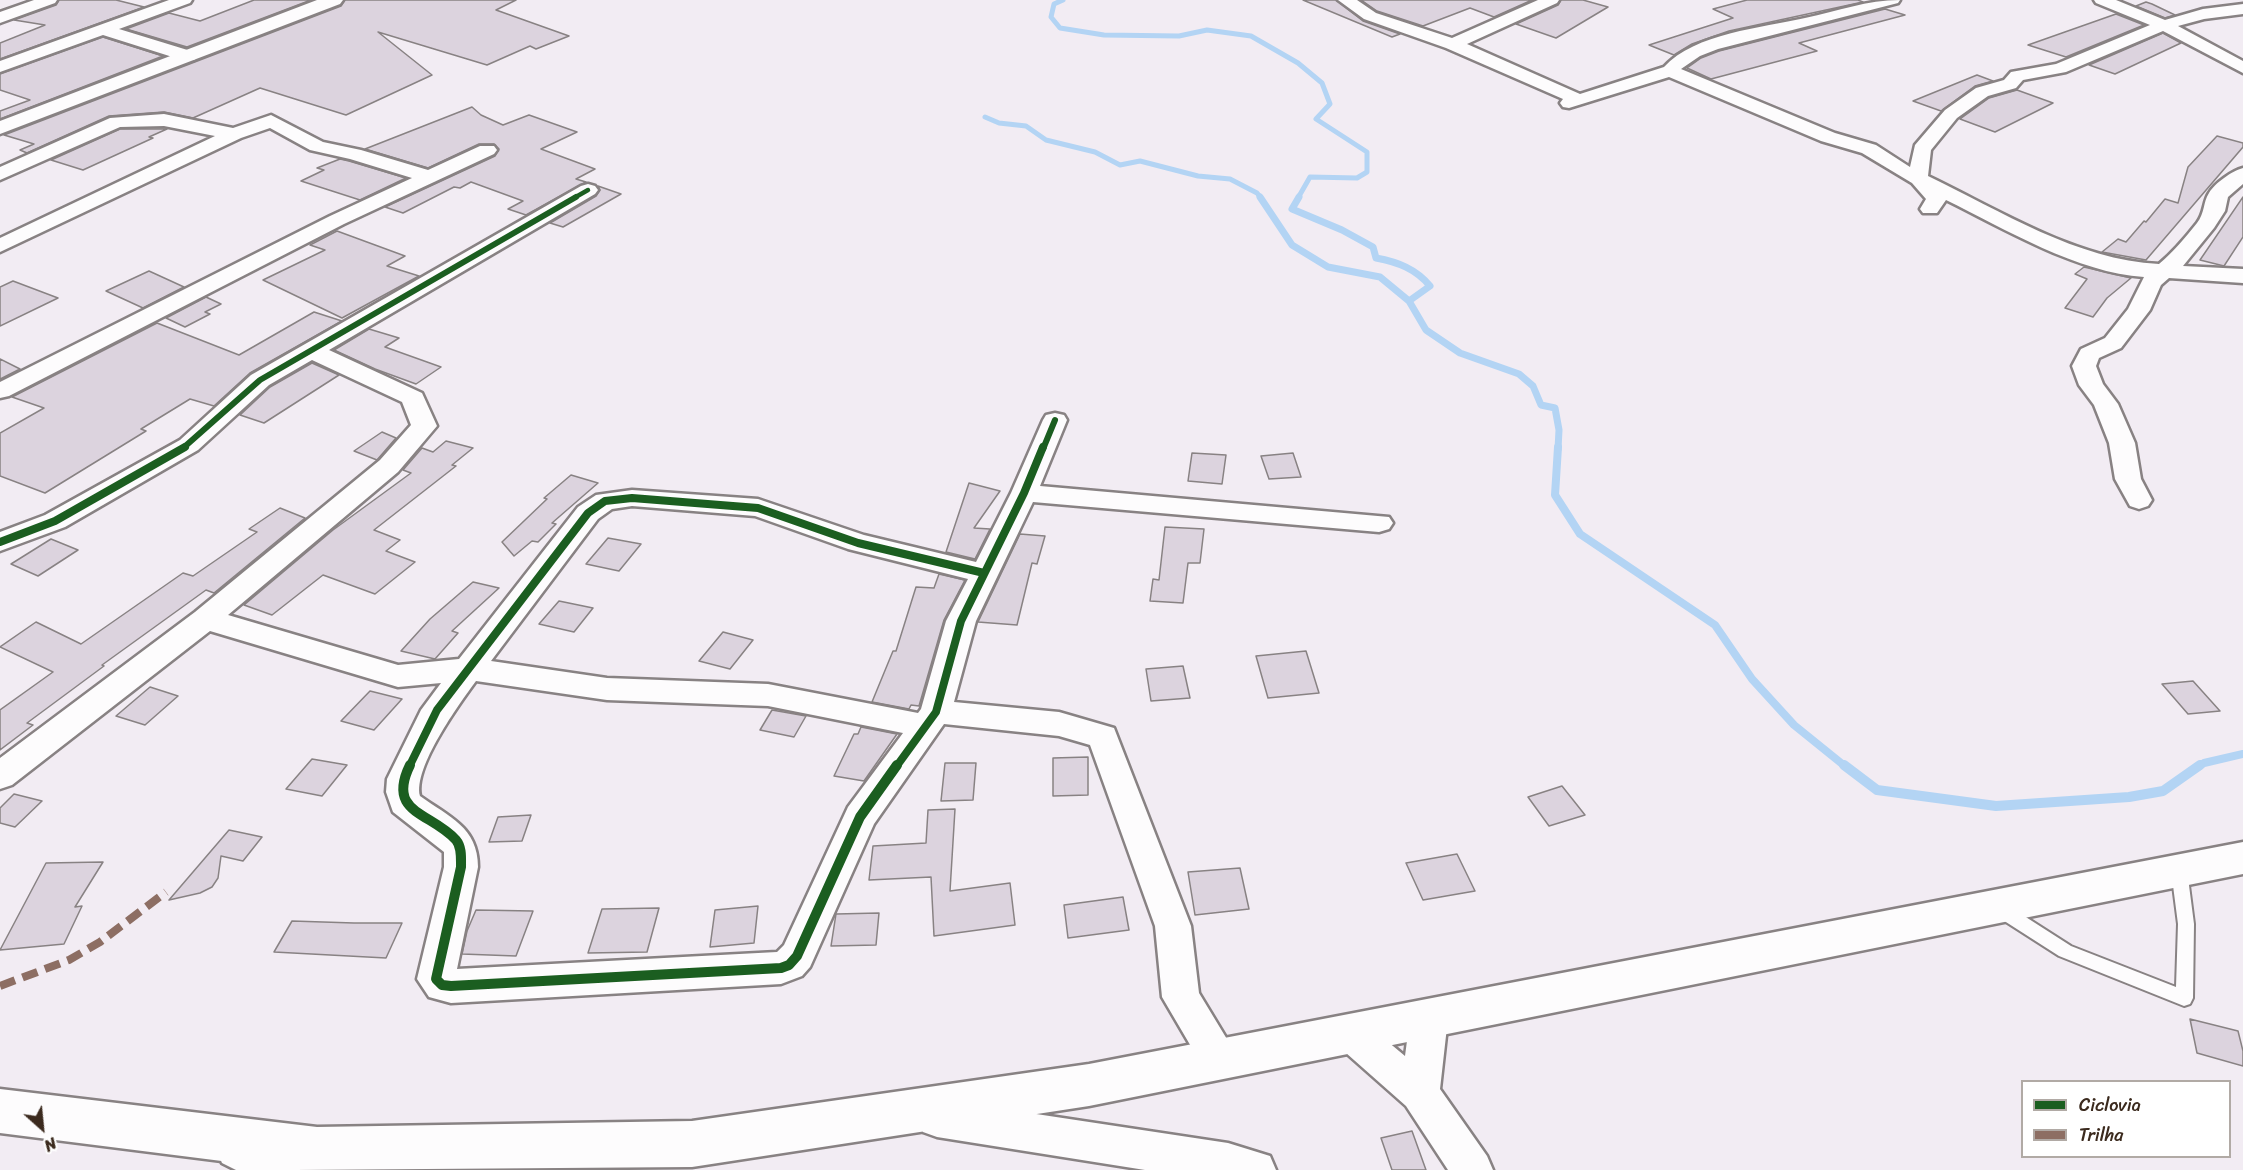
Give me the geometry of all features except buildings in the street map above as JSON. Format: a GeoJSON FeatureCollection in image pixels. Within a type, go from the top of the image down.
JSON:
{"type":"FeatureCollection","features":[{"type":"Feature","properties":{"kind":"main road"},"geometry":{"type":"LineString","coordinates":[[0,128],[334,0]]}},
{"type":"Feature","properties":{"kind":"main road"},"geometry":{"type":"LineString","coordinates":[[0,1111],[317,1150],[692,1144],[908,1114],[1089,1085],[2243,858]]}},
{"type":"Feature","properties":{"kind":"street"},"geometry":{"type":"LineString","coordinates":[[0,18],[48,0]]}},
{"type":"Feature","properties":{"kind":"street"},"geometry":{"type":"LineString","coordinates":[[0,67],[184,0]]}},
{"type":"Feature","properties":{"kind":"street"},"geometry":{"type":"LineString","coordinates":[[1347,0],[1370,16],[1452,44],[1574,101],[1670,71],[1827,136],[1869,149],[1918,178],[2056,246],[2126,269],[2243,276]]}},
{"type":"Feature","properties":{"kind":"street"},"geometry":{"type":"LineString","coordinates":[[1452,44],[1551,0]]}},
{"type":"Feature","properties":{"kind":"street"},"geometry":{"type":"LineString","coordinates":[[1670,71],[1673,65],[1689,54],[1724,42],[1892,0]]}},
{"type":"Feature","properties":{"kind":"street"},"geometry":{"type":"LineString","coordinates":[[2102,0],[2164,25],[2243,68]]}},
{"type":"Feature","properties":{"kind":"street"},"geometry":{"type":"LineString","coordinates":[[1930,208],[1936,199],[1918,178],[1922,149],[1951,114],[1982,92],[2010,84],[2017,76],[2060,68],[2164,25],[2203,14],[2243,9]]}},
{"type":"Feature","properties":{"kind":"street"},"geometry":{"type":"LineString","coordinates":[[101,29],[188,56]]}},
{"type":"Feature","properties":{"kind":"street"},"geometry":{"type":"LineString","coordinates":[[0,174],[117,122],[164,120],[234,134]]}},
{"type":"Feature","properties":{"kind":"street"},"geometry":{"type":"LineString","coordinates":[[0,246],[234,134],[271,121],[317,146],[354,154],[430,177]]}},
{"type":"Feature","properties":{"kind":"street"},"geometry":{"type":"LineString","coordinates":[[0,390],[337,220],[487,150]]}},
{"type":"Feature","properties":{"kind":"street"},"geometry":{"type":"LineString","coordinates":[[2139,500],[2128,479],[2122,443],[2106,404],[2091,385],[2084,366],[2089,354],[2113,343],[2139,310],[2151,282],[2178,259],[2215,211],[2218,195],[2243,174]]}},
{"type":"Feature","properties":{"kind":"street"},"geometry":{"type":"LineString","coordinates":[[0,542],[55,521],[189,445],[260,380],[588,190]]}},
{"type":"Feature","properties":{"kind":"street"},"geometry":{"type":"LineString","coordinates":[[0,776],[205,619],[389,466],[424,426],[413,398],[310,350]]}},
{"type":"Feature","properties":{"kind":"street"},"geometry":{"type":"LineString","coordinates":[[984,573],[858,543],[758,508],[632,498],[606,501],[588,513],[437,710],[403,779],[402,792],[405,803],[457,841],[461,852],[461,867],[436,979],[442,985],[451,987],[789,965],[797,957],[860,817],[931,719],[961,621],[1024,493],[1055,420]]}},
{"type":"Feature","properties":{"kind":"street"},"geometry":{"type":"LineString","coordinates":[[1024,493],[1379,523]]}},
{"type":"Feature","properties":{"kind":"street"},"geometry":{"type":"LineString","coordinates":[[205,619],[398,676],[470,669],[607,689],[768,695],[931,719],[1059,724],[1103,737],[1173,926],[1181,997],[1220,1059]]}},
{"type":"Feature","properties":{"kind":"street"},"geometry":{"type":"LineString","coordinates":[[1420,1093],[1429,1018]]}},
{"type":"Feature","properties":{"kind":"street"},"geometry":{"type":"LineString","coordinates":[[1350,1033],[1420,1093],[1472,1170]]}},
{"type":"Feature","properties":{"kind":"street"},"geometry":{"type":"LineString","coordinates":[[908,1114],[1228,1163],[1255,1170]]}},
{"type":"Feature","properties":{"kind":"street"},"geometry":{"type":"LineString","coordinates":[[213,1137],[279,1170]]}},
{"type":"Feature","properties":{"kind":"lane"},"geometry":{"type":"LineString","coordinates":[[1994,906],[2064,951],[2184,998],[2186,924],[2180,870]]}},
{"type":"Feature","properties":{"kind":"waterway"},"geometry":{"type":"LineString","coordinates":[[1063,0],[1054,4],[1051,17],[1060,28],[1104,35],[1179,36],[1207,30],[1251,36],[1298,63],[1322,83],[1330,104],[1316,119],[1367,152],[1367,172],[1357,178],[1310,177],[1298,198]]}},
{"type":"Feature","properties":{"kind":"waterway"},"geometry":{"type":"LineString","coordinates":[[985,117],[999,123],[1026,126],[1046,140],[1095,152],[1120,165],[1140,161],[1198,176],[1230,179],[1257,193],[1261,198]]}},
{"type":"Feature","properties":{"kind":"waterway"},"geometry":{"type":"LineString","coordinates":[[1260,197],[1292,245],[1328,267],[1380,277],[1409,301]]}},
{"type":"Feature","properties":{"kind":"waterway"},"geometry":{"type":"LineString","coordinates":[[1299,197],[1292,209],[1342,230],[1373,247],[1376,258],[1406,267],[1425,280],[1430,286],[1409,301]]}},
{"type":"Feature","properties":{"kind":"waterway"},"geometry":{"type":"LineString","coordinates":[[1409,301],[1426,330],[1460,353],[1519,374],[1533,386],[1541,405],[1555,408],[1559,430],[1558,449]]}},
{"type":"Feature","properties":{"kind":"waterway"},"geometry":{"type":"LineString","coordinates":[[1558,447],[1555,495],[1580,534],[1715,625],[1752,679],[1794,725],[1846,767]]}},
{"type":"Feature","properties":{"kind":"waterway"},"geometry":{"type":"LineString","coordinates":[[2198,767],[2204,763],[2243,754]]}},
{"type":"Feature","properties":{"kind":"waterway"},"geometry":{"type":"LineString","coordinates":[[1844,765],[1877,790],[1996,806],[2129,797],[2163,791],[2200,765]]}},
{"type":"Feature","properties":{"kind":"marked path"},"geometry":{"type":"LineString","coordinates":[[0,986],[69,960],[100,942],[166,892]]}},
{"type":"Feature","properties":{"kind":"cycle path"},"geometry":{"type":"LineString","coordinates":[[0,542],[55,521],[189,445],[260,380],[588,190]]}},
{"type":"Feature","properties":{"kind":"cycle path"},"geometry":{"type":"LineString","coordinates":[[984,573],[858,543],[758,508],[632,498],[605,501],[588,513],[437,710],[403,779],[402,792],[405,803],[457,841],[461,852],[461,867],[436,979],[442,985],[451,986],[781,968],[789,965],[797,956],[860,817],[936,712],[961,621],[1024,493],[1055,420]]}}]}
